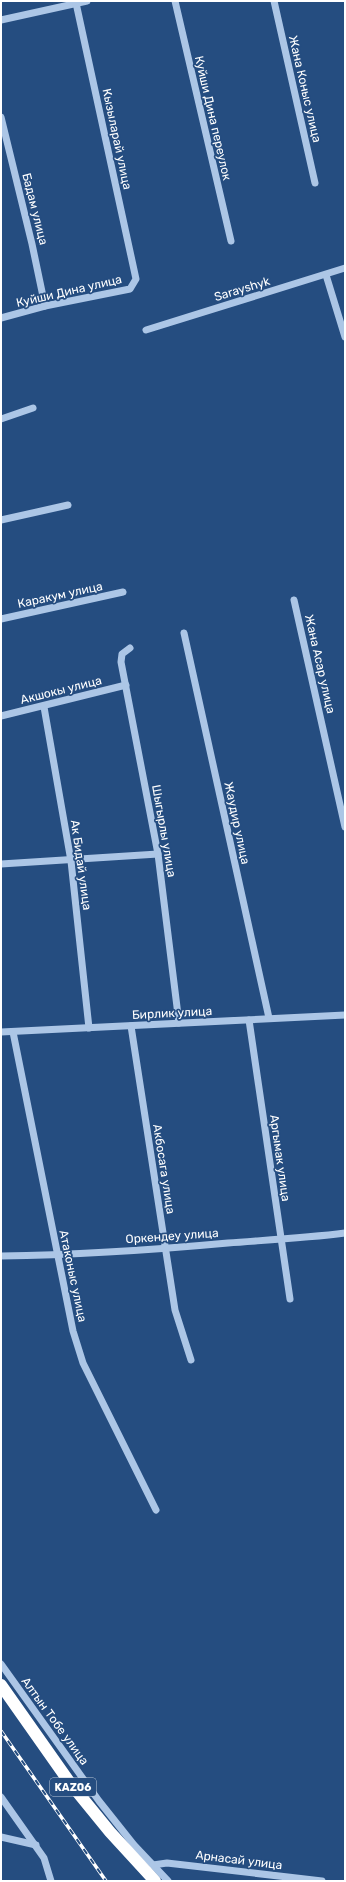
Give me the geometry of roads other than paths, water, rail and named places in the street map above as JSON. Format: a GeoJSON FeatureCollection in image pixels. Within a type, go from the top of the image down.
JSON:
{"type":"FeatureCollection","features":[{"type":"Feature","properties":{"kind":"highway","name":"KАZ06"},"geometry":{"type":"LineString","coordinates":[[1,1685],[75,1789],[110,1832],[156,1881]]}},
{"type":"Feature","properties":{"kind":"highway","name":"KАZ06"},"geometry":{"type":"LineString","coordinates":[[1,1700],[63,1788],[100,1833],[144,1881]]}},
{"type":"Feature","properties":{"kind":"street"},"geometry":{"type":"LineString","coordinates":[[1,20],[87,1]]}},
{"type":"Feature","properties":{"kind":"street","name":"Куйши Дина переулок"},"geometry":{"type":"LineString","coordinates":[[174,1],[231,241]]}},
{"type":"Feature","properties":{"kind":"street","name":"Жана Коныс улица"},"geometry":{"type":"LineString","coordinates":[[274,1],[315,183]]}},
{"type":"Feature","properties":{"kind":"street","name":"Кызыларай улица"},"geometry":{"type":"LineString","coordinates":[[76,3],[136,279]]}},
{"type":"Feature","properties":{"kind":"street","name":"Бадам улица"},"geometry":{"type":"LineString","coordinates":[[1,117],[32,244],[45,306]]}},
{"type":"Feature","properties":{"kind":"street","name":"Sarayshyk"},"geometry":{"type":"LineString","coordinates":[[146,330],[345,268]]}},
{"type":"Feature","properties":{"kind":"street"},"geometry":{"type":"LineString","coordinates":[[326,274],[345,337]]}},
{"type":"Feature","properties":{"kind":"street","name":"Куйши Дина улица"},"geometry":{"type":"LineString","coordinates":[[1,318],[45,306],[130,289],[136,279]]}},
{"type":"Feature","properties":{"kind":"street"},"geometry":{"type":"LineString","coordinates":[[1,419],[34,408]]}},
{"type":"Feature","properties":{"kind":"street"},"geometry":{"type":"LineString","coordinates":[[1,520],[68,505]]}},
{"type":"Feature","properties":{"kind":"street","name":"Каракум улица"},"geometry":{"type":"LineString","coordinates":[[1,619],[123,592]]}},
{"type":"Feature","properties":{"kind":"street","name":"Жана Асар улица"},"geometry":{"type":"LineString","coordinates":[[294,600],[345,828]]}},
{"type":"Feature","properties":{"kind":"street","name":"Жаудир улица"},"geometry":{"type":"LineString","coordinates":[[184,633],[269,1018]]}},
{"type":"Feature","properties":{"kind":"street","name":"Шыгырлы улица"},"geometry":{"type":"LineString","coordinates":[[130,648],[125,650],[122,658],[123,674],[158,854],[179,1023]]}},
{"type":"Feature","properties":{"kind":"street","name":"Акшокы улица"},"geometry":{"type":"LineString","coordinates":[[1,716],[44,707],[126,685]]}},
{"type":"Feature","properties":{"kind":"street","name":"Ак Бидай улица"},"geometry":{"type":"LineString","coordinates":[[44,707],[72,861],[89,1028]]}},
{"type":"Feature","properties":{"kind":"street"},"geometry":{"type":"LineString","coordinates":[[1,864],[72,861],[158,854]]}},
{"type":"Feature","properties":{"kind":"street","name":"Бирлик улица"},"geometry":{"type":"LineString","coordinates":[[1,1032],[345,1015]]}},
{"type":"Feature","properties":{"kind":"street","name":"Аргымак улица"},"geometry":{"type":"LineString","coordinates":[[249,1020],[280,1240],[290,1299]]}},
{"type":"Feature","properties":{"kind":"street","name":"Акбосага улица"},"geometry":{"type":"LineString","coordinates":[[131,1026],[175,1310],[191,1360]]}},
{"type":"Feature","properties":{"kind":"street","name":"Атаконыс улица"},"geometry":{"type":"LineString","coordinates":[[13,1032],[57,1255],[73,1331],[82,1363],[156,1510]]}},
{"type":"Feature","properties":{"kind":"street","name":"Оркендеу улица"},"geometry":{"type":"LineString","coordinates":[[1,1256],[57,1255],[165,1248],[280,1240],[345,1233]]}},
{"type":"Feature","properties":{"kind":"street","name":"Алтын Тобе улица"},"geometry":{"type":"LineString","coordinates":[[1,1664],[99,1802],[134,1845],[168,1881]]}},
{"type":"Feature","properties":{"kind":"street"},"geometry":{"type":"LineString","coordinates":[[1,1797],[44,1858],[51,1881]]}},
{"type":"Feature","properties":{"kind":"street"},"geometry":{"type":"LineString","coordinates":[[1,1837],[36,1845]]}},
{"type":"Feature","properties":{"kind":"street","name":"Арнасай улица"},"geometry":{"type":"LineString","coordinates":[[153,1865],[167,1863],[322,1881]]}},
{"type":"Feature","properties":{"kind":"railway"},"geometry":{"type":"LineString","coordinates":[[1,1731],[106,1881]]}}]}
